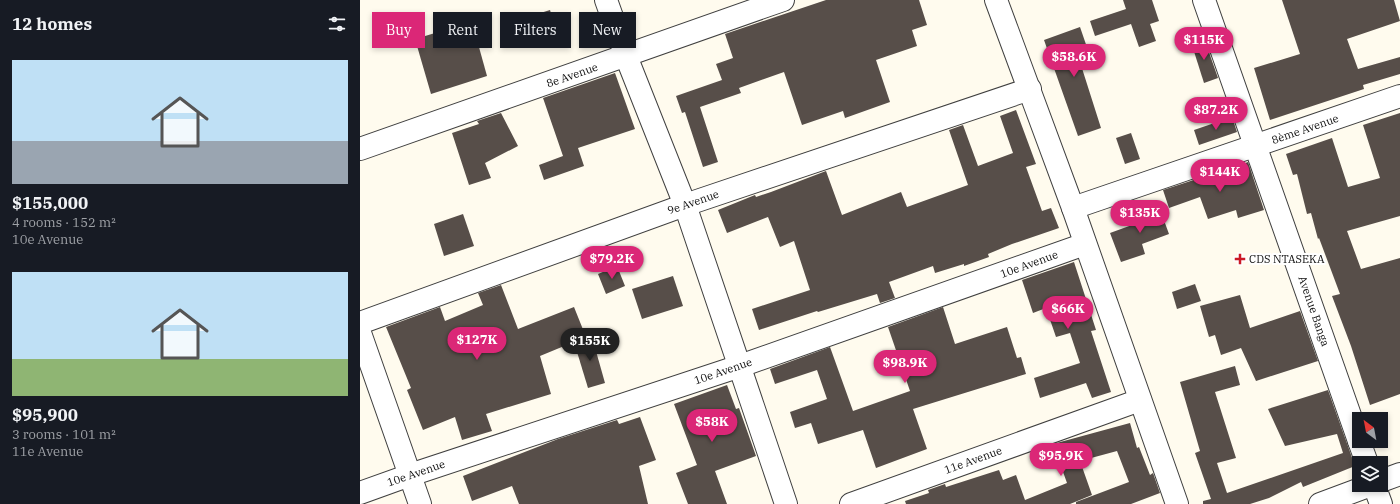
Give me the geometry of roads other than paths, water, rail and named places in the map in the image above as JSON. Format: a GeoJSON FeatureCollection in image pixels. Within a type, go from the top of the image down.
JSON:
{"type":"FeatureCollection","features":[{"type":"Feature","properties":{"kind":"street"},"geometry":{"type":"LineString","coordinates":[[606,0],[626,56],[685,205],[786,504]]}},
{"type":"Feature","properties":{"kind":"street","name":"8e Avenue"},"geometry":{"type":"LineString","coordinates":[[360,149],[783,0]]}},
{"type":"Feature","properties":{"kind":"street"},"geometry":{"type":"LineString","coordinates":[[996,0],[1030,88],[1177,504]]}},
{"type":"Feature","properties":{"kind":"street","name":"Avenue Banga"},"geometry":{"type":"LineString","coordinates":[[1204,0],[1257,146],[1352,421]]}},
{"type":"Feature","properties":{"kind":"street","name":"9e Avenue"},"geometry":{"type":"LineString","coordinates":[[360,323],[685,205],[1030,88]]}},
{"type":"Feature","properties":{"kind":"street","name":"8ème Avenue"},"geometry":{"type":"LineString","coordinates":[[1073,208],[1400,96]]}},
{"type":"Feature","properties":{"kind":"street","name":"10e Avenue"},"geometry":{"type":"LineString","coordinates":[[360,493],[410,475],[740,366],[1085,244]]}},
{"type":"Feature","properties":{"kind":"street"},"geometry":{"type":"LineString","coordinates":[[360,333],[420,504]]}},
{"type":"Feature","properties":{"kind":"street","name":"11e Avenue"},"geometry":{"type":"LineString","coordinates":[[851,504],[1140,400]]}},
{"type":"Feature","properties":{"kind":"street"},"geometry":{"type":"LineString","coordinates":[[1388,478],[1400,474]]}},
{"type":"Feature","properties":{"kind":"street"},"geometry":{"type":"LineString","coordinates":[[1320,504],[1352,492]]}},
{"type":"Feature","properties":{"kind":"street"},"geometry":{"type":"LineString","coordinates":[[1377,492],[1381,504]]}},
{"type":"Feature","properties":{"kind":"place","name":"CDS NTASEKA"},"geometry":{"type":"Point","coordinates":[1240,259]}}]}
